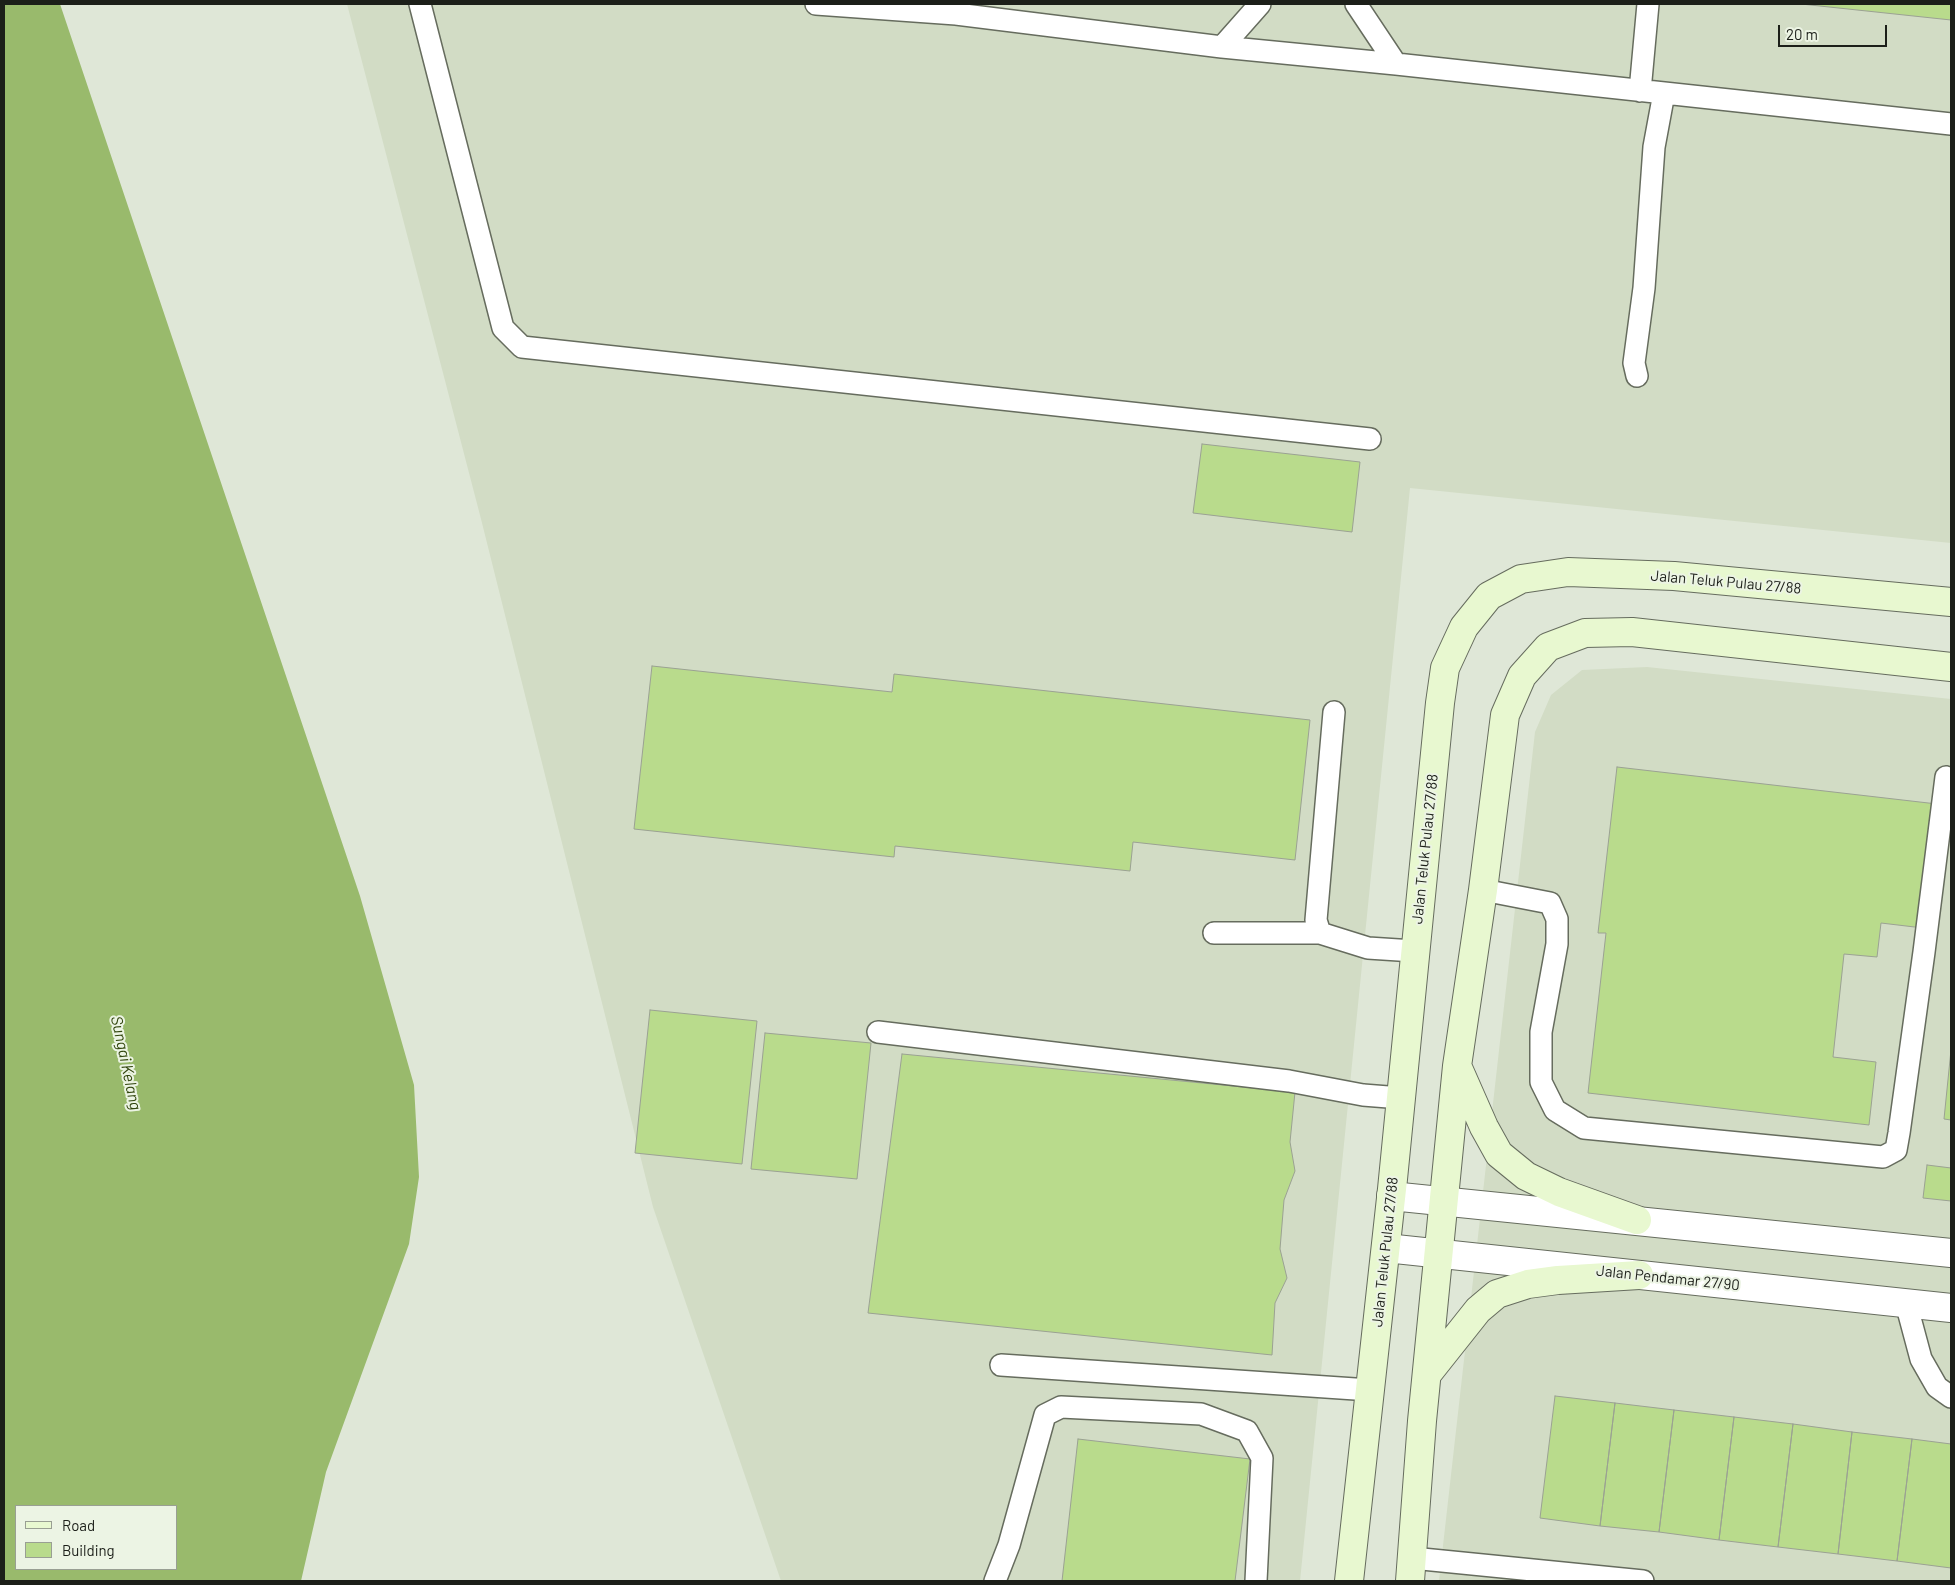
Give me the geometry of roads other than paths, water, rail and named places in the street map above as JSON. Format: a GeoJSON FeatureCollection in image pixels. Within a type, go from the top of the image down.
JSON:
{"type":"FeatureCollection","features":[{"type":"Feature","properties":{"kind":"street","name":"Jalan Teluk Pulau 27/88"},"geometry":{"type":"LineString","coordinates":[[1349,1581],[1386,1248],[1440,703],[1445,668],[1464,627],[1489,596],[1521,580],[1568,572],[1674,576],[1951,602]]}},
{"type":"Feature","properties":{"kind":"street"},"geometry":{"type":"LineString","coordinates":[[1411,1570],[1422,1421],[1457,1066],[1483,890],[1505,715],[1522,676],[1548,647],[1585,633],[1632,632],[1951,667]]}},
{"type":"Feature","properties":{"kind":"street"},"geometry":{"type":"LineString","coordinates":[[1457,1066],[1484,1127],[1500,1154],[1526,1176],[1559,1192],[1637,1220]]}},
{"type":"Feature","properties":{"kind":"street"},"geometry":{"type":"LineString","coordinates":[[1391,1196],[1951,1253]]}},
{"type":"Feature","properties":{"kind":"street","name":"Jalan Pendamar 27/90"},"geometry":{"type":"LineString","coordinates":[[1386,1248],[1951,1308]]}},
{"type":"Feature","properties":{"kind":"street"},"geometry":{"type":"LineString","coordinates":[[1428,1373],[1478,1310],[1498,1294],[1528,1284],[1558,1280],[1639,1275]]}},
{"type":"Feature","properties":{"kind":"lane"},"geometry":{"type":"LineString","coordinates":[[420,4],[503,328],[522,347],[1370,439]]}},
{"type":"Feature","properties":{"kind":"lane"},"geometry":{"type":"LineString","coordinates":[[816,4],[957,9],[1222,47],[1951,124]]}},
{"type":"Feature","properties":{"kind":"lane"},"geometry":{"type":"LineString","coordinates":[[1222,47],[1260,4]]}},
{"type":"Feature","properties":{"kind":"lane"},"geometry":{"type":"LineString","coordinates":[[1356,4],[1396,64]]}},
{"type":"Feature","properties":{"kind":"lane"},"geometry":{"type":"LineString","coordinates":[[1640,91],[1648,4]]}},
{"type":"Feature","properties":{"kind":"lane"},"geometry":{"type":"LineString","coordinates":[[1637,376],[1634,364],[1644,288],[1654,147],[1664,93]]}},
{"type":"Feature","properties":{"kind":"lane"},"geometry":{"type":"LineString","coordinates":[[1320,934],[1316,920],[1334,712]]}},
{"type":"Feature","properties":{"kind":"lane"},"geometry":{"type":"LineString","coordinates":[[1483,890],[1550,903],[1557,919],[1556,944],[1541,1032],[1542,1082],[1555,1110],[1584,1128],[1884,1157],[1896,1150],[1899,1133],[1946,777]]}},
{"type":"Feature","properties":{"kind":"lane"},"geometry":{"type":"LineString","coordinates":[[1214,933],[1320,934],[1368,948],[1414,951]]}},
{"type":"Feature","properties":{"kind":"lane"},"geometry":{"type":"LineString","coordinates":[[878,1032],[1279,1080],[1363,1095],[1401,1098]]}},
{"type":"Feature","properties":{"kind":"lane"},"geometry":{"type":"LineString","coordinates":[[1906,1303],[1921,1359],[1937,1387],[1951,1397]]}},
{"type":"Feature","properties":{"kind":"lane"},"geometry":{"type":"LineString","coordinates":[[1001,1365],[1370,1390]]}},
{"type":"Feature","properties":{"kind":"lane"},"geometry":{"type":"LineString","coordinates":[[996,1581],[1009,1545],[1045,1415],[1061,1407],[1201,1414],[1247,1431],[1262,1458],[1256,1581]]}},
{"type":"Feature","properties":{"kind":"lane"},"geometry":{"type":"LineString","coordinates":[[1411,1570],[1643,1581]]}},
{"type":"Feature","properties":{"kind":"water label","name":"Sungai Kelang"},"geometry":{"type":"Point","coordinates":[126,1063]}}]}
